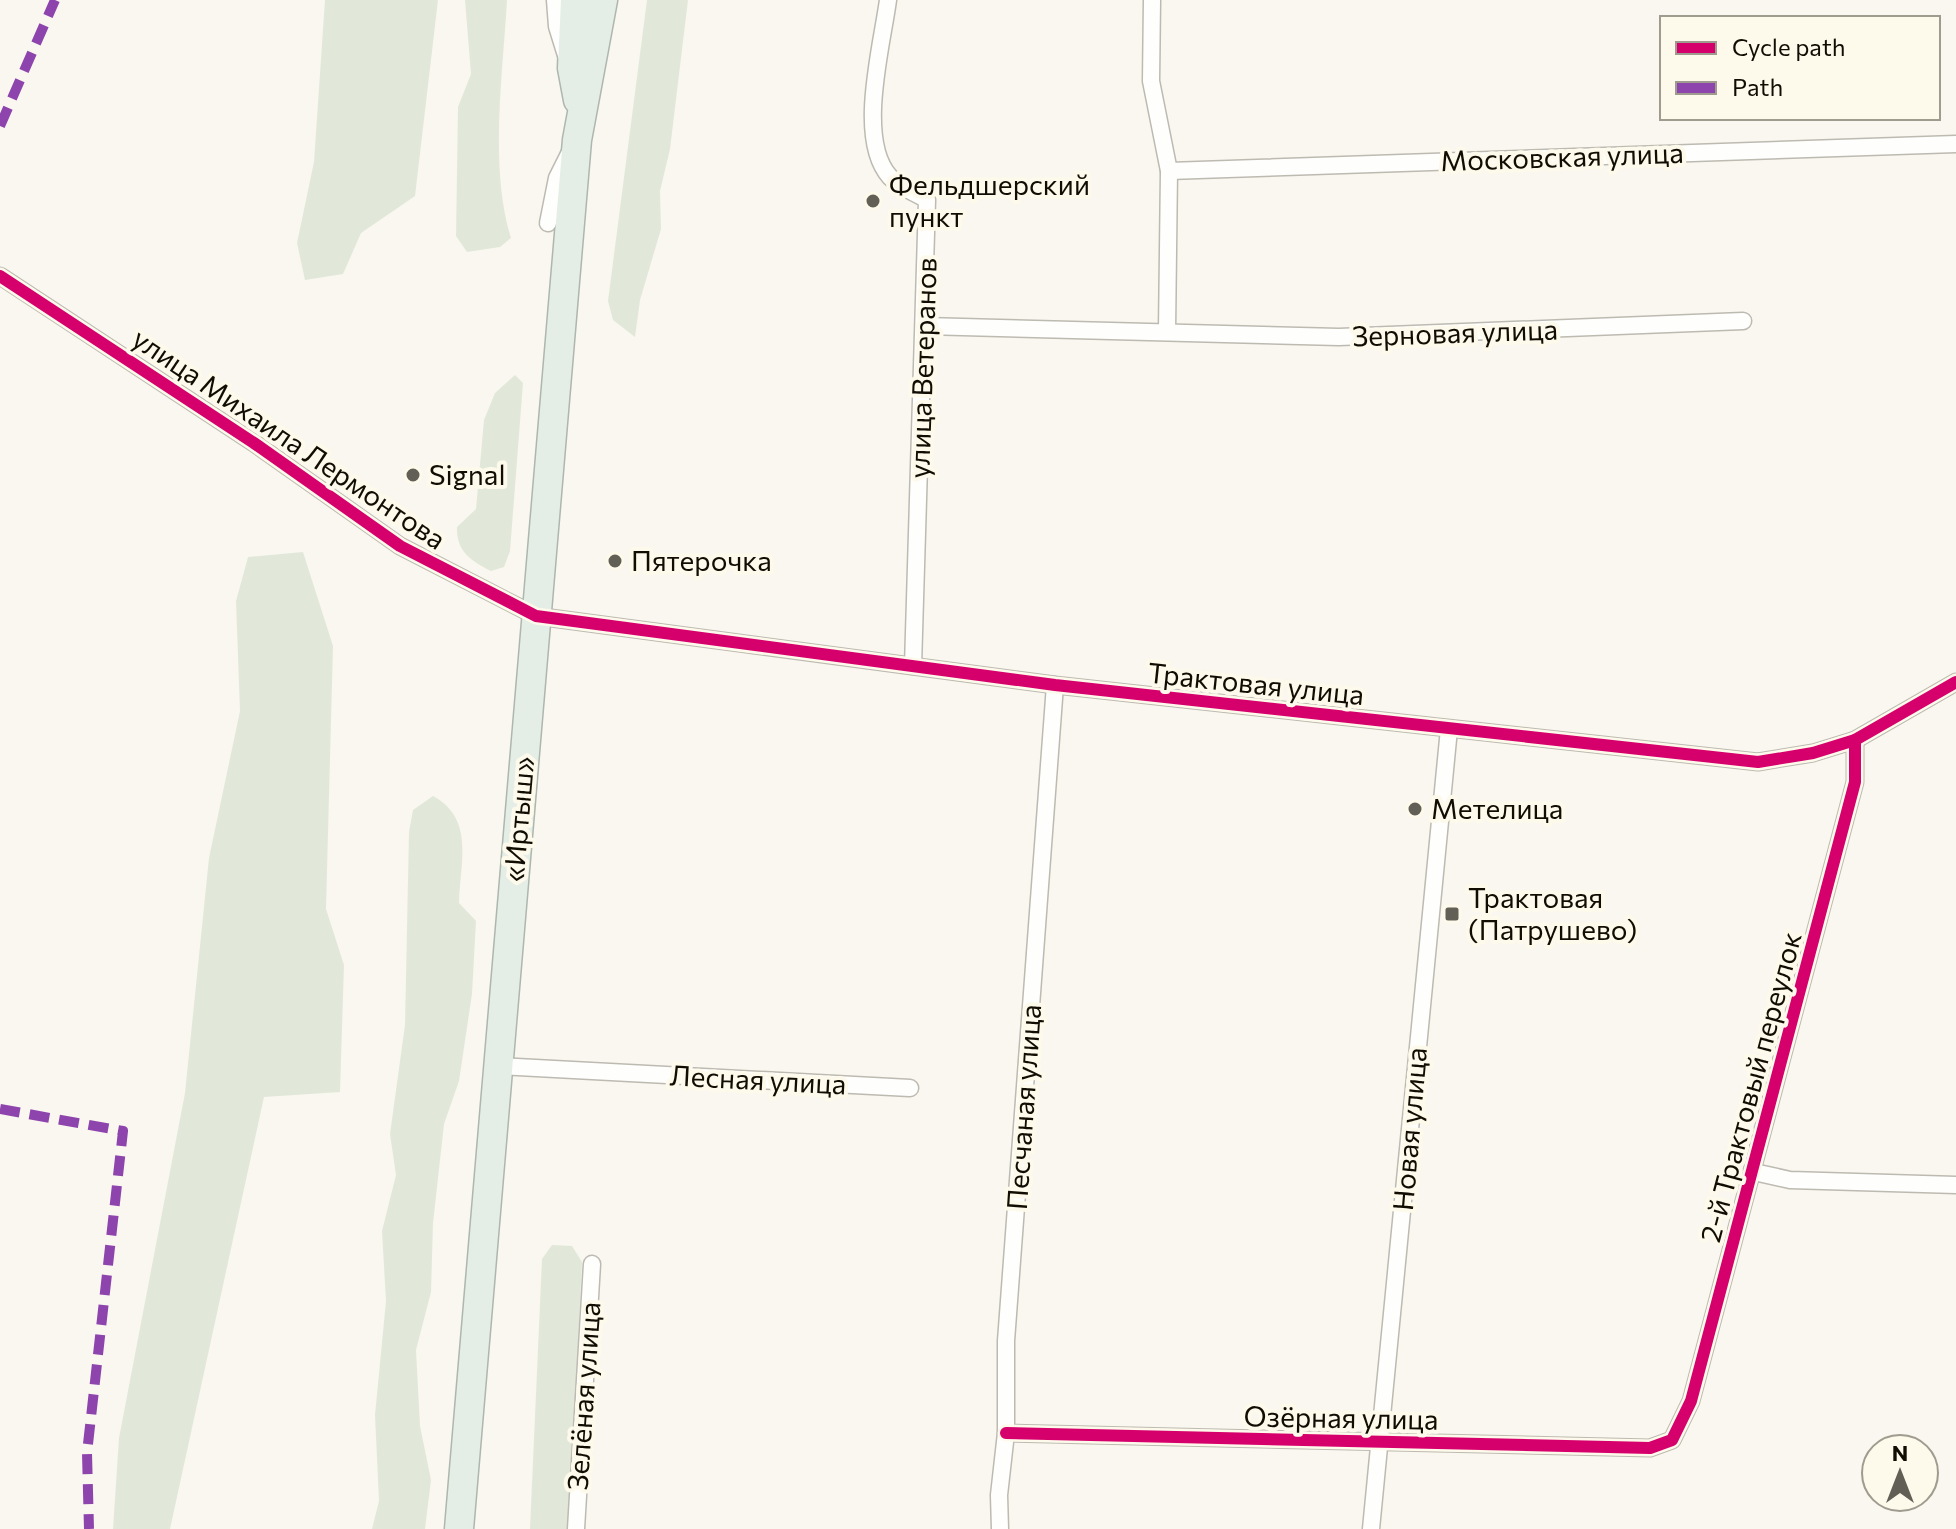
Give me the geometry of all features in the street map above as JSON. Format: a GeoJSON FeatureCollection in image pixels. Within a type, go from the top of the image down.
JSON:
{"type":"FeatureCollection","features":[{"type":"Feature","properties":{"kind":"highway","name":"«Иртыш»"},"geometry":{"type":"LineString","coordinates":[[575,0],[572,68],[580,109]]}},
{"type":"Feature","properties":{"kind":"highway","name":"«Иртыш»"},"geometry":{"type":"LineString","coordinates":[[459,1529],[577,140],[580,109],[599,32],[603,0]]}},
{"type":"Feature","properties":{"kind":"street"},"geometry":{"type":"LineString","coordinates":[[557,0],[559,26],[572,68]]}},
{"type":"Feature","properties":{"kind":"street","name":"улица Ветеранов"},"geometry":{"type":"LineString","coordinates":[[888,0],[872,122],[875,153],[891,178],[927,200],[913,666]]}},
{"type":"Feature","properties":{"kind":"street"},"geometry":{"type":"LineString","coordinates":[[1152,0],[1151,81],[1169,171],[1167,331]]}},
{"type":"Feature","properties":{"kind":"street"},"geometry":{"type":"LineString","coordinates":[[548,223],[557,178],[577,140]]}},
{"type":"Feature","properties":{"kind":"street","name":"Московская улица"},"geometry":{"type":"LineString","coordinates":[[1169,171],[1956,144]]}},
{"type":"Feature","properties":{"kind":"street","name":"улица Михаила Лермонтова"},"geometry":{"type":"LineString","coordinates":[[0,276],[254,443],[400,546],[478,589],[536,616]]}},
{"type":"Feature","properties":{"kind":"street","name":"Зерновая улица"},"geometry":{"type":"LineString","coordinates":[[925,326],[1339,337],[1743,321]]}},
{"type":"Feature","properties":{"kind":"street","name":"Трактовая улица"},"geometry":{"type":"LineString","coordinates":[[536,616],[1055,685],[1758,762],[1813,753],[1855,740],[1956,682]]}},
{"type":"Feature","properties":{"kind":"street","name":"Песчаная улица"},"geometry":{"type":"LineString","coordinates":[[1000,1529],[999,1495],[1006,1433],[1007,1326],[1055,685]]}},
{"type":"Feature","properties":{"kind":"street","name":"Новая улица"},"geometry":{"type":"LineString","coordinates":[[1371,1529],[1449,729]]}},
{"type":"Feature","properties":{"kind":"street","name":"2-й Трактовый переулок"},"geometry":{"type":"LineString","coordinates":[[1672,1440],[1691,1401],[1754,1172],[1855,782],[1855,740]]}},
{"type":"Feature","properties":{"kind":"street","name":"Лесная улица"},"geometry":{"type":"LineString","coordinates":[[497,1066],[910,1088]]}},
{"type":"Feature","properties":{"kind":"street"},"geometry":{"type":"LineString","coordinates":[[1754,1172],[1790,1180],[1956,1185]]}},
{"type":"Feature","properties":{"kind":"street","name":"Зелёная улица"},"geometry":{"type":"LineString","coordinates":[[576,1529],[592,1264]]}},
{"type":"Feature","properties":{"kind":"street","name":"Озёрная улица"},"geometry":{"type":"LineString","coordinates":[[1006,1433],[1650,1448],[1672,1440]]}},
{"type":"Feature","properties":{"kind":"shaded area"},"geometry":{"type":"Polygon","coordinates":[[[325,0],[438,0],[415,196],[361,233],[343,274],[305,280],[297,243],[314,162],[325,0]]]}},
{"type":"Feature","properties":{"kind":"shaded area"},"geometry":{"type":"Polygon","coordinates":[[[465,0],[507,0],[499,151],[504,211],[511,238],[500,247],[467,252],[456,236],[458,107],[471,74],[465,0]]]}},
{"type":"Feature","properties":{"kind":"shaded area"},"geometry":{"type":"Polygon","coordinates":[[[647,0],[688,0],[670,149],[660,191],[661,229],[640,300],[635,337],[613,320],[608,301],[647,0]]]}},
{"type":"Feature","properties":{"kind":"shaded area"},"geometry":{"type":"Polygon","coordinates":[[[515,375],[523,383],[510,551],[504,567],[491,571],[462,549],[457,527],[476,509],[484,420],[495,393],[515,375]]]}},
{"type":"Feature","properties":{"kind":"shaded area"},"geometry":{"type":"Polygon","coordinates":[[[303,552],[333,646],[326,909],[344,965],[340,1092],[264,1097],[170,1529],[113,1529],[119,1438],[185,1093],[209,858],[240,711],[236,601],[248,557],[303,552]]]}},
{"type":"Feature","properties":{"kind":"shaded area"},"geometry":{"type":"Polygon","coordinates":[[[433,796],[455,817],[460,829],[459,903],[476,921],[472,994],[459,1081],[444,1124],[433,1223],[431,1292],[416,1350],[420,1426],[431,1480],[425,1529],[372,1529],[379,1501],[375,1415],[386,1301],[382,1231],[396,1175],[390,1134],[405,1025],[409,832],[413,810],[433,796]]]}},
{"type":"Feature","properties":{"kind":"shaded area"},"geometry":{"type":"Polygon","coordinates":[[[552,1245],[572,1246],[582,1262],[569,1529],[530,1529],[542,1259],[552,1245]]]}},
{"type":"Feature","properties":{"kind":"marked path"},"geometry":{"type":"LineString","coordinates":[[0,126],[55,0]]}},
{"type":"Feature","properties":{"kind":"marked path"},"geometry":{"type":"LineString","coordinates":[[0,1109],[123,1131],[87,1453],[89,1529]]}},
{"type":"Feature","properties":{"kind":"cycle path"},"geometry":{"type":"LineString","coordinates":[[0,276],[254,443],[400,546],[536,616],[1055,685],[1758,762],[1813,753],[1855,740],[1956,682]]}},
{"type":"Feature","properties":{"kind":"cycle path"},"geometry":{"type":"LineString","coordinates":[[1006,1433],[1650,1448],[1672,1440],[1691,1401],[1855,782],[1855,740]]}},
{"type":"Feature","properties":{"kind":"place","name":"Фельдшерский пункт"},"geometry":{"type":"Point","coordinates":[873,201]}},
{"type":"Feature","properties":{"kind":"place","name":"Signal"},"geometry":{"type":"Point","coordinates":[413,475]}},
{"type":"Feature","properties":{"kind":"place","name":"Пятерочка"},"geometry":{"type":"Point","coordinates":[615,561]}},
{"type":"Feature","properties":{"kind":"place","name":"Метелица"},"geometry":{"type":"Point","coordinates":[1415,809]}},
{"type":"Feature","properties":{"kind":"place","name":"Трактовая (Патрушево)"},"geometry":{"type":"Point","coordinates":[1452,914]}}]}
